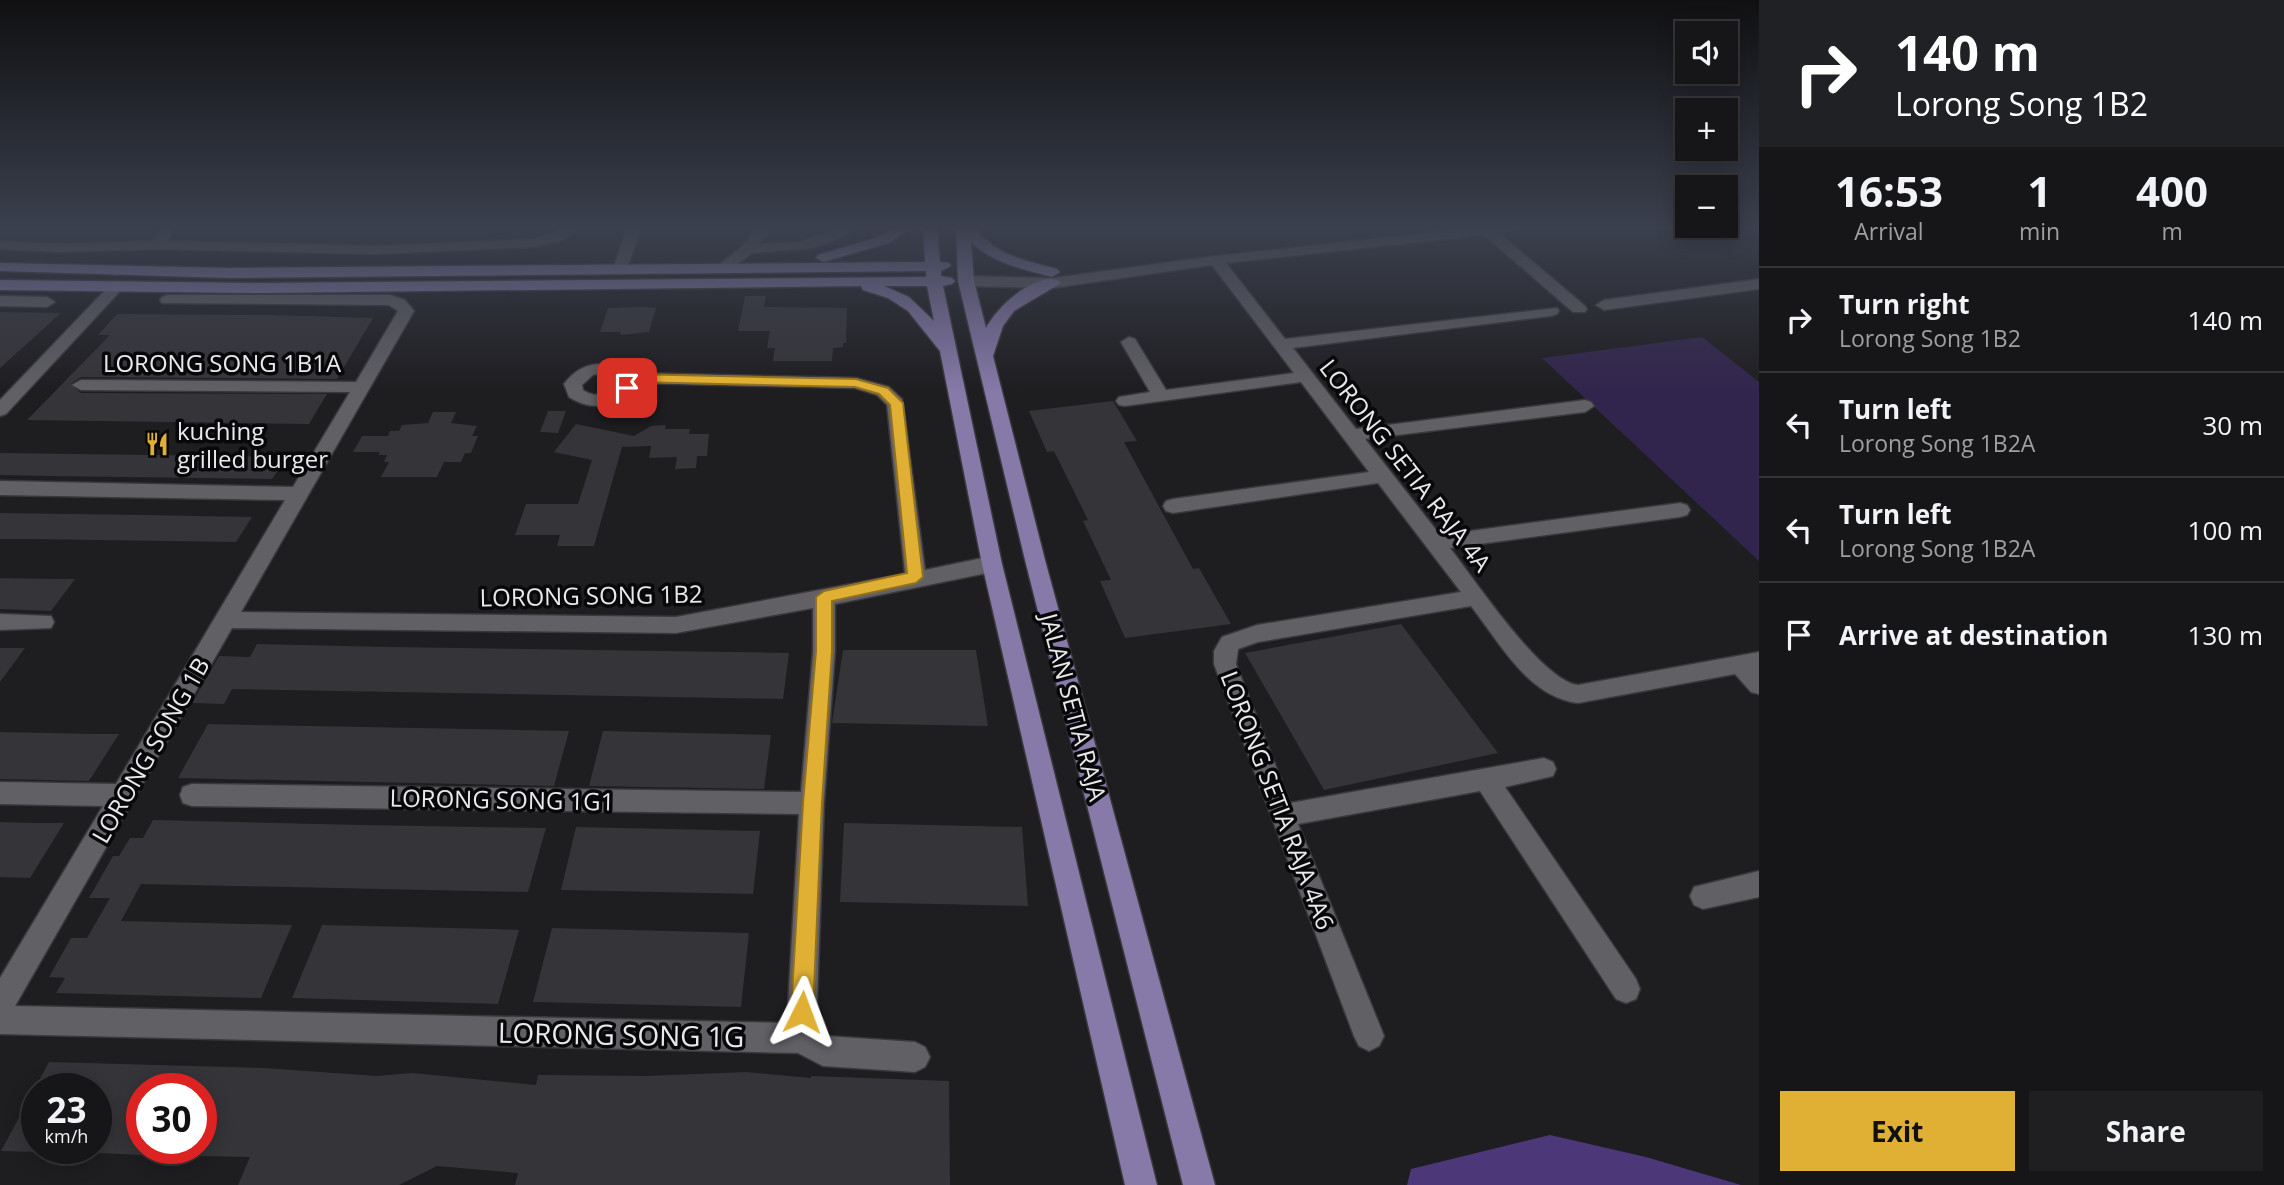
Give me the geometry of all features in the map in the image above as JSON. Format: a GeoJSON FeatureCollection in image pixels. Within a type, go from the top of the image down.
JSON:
{"type":"FeatureCollection","features":[{"type":"Feature","properties":{"kind":"main road"},"geometry":{"type":"LineString","coordinates":[[0,285],[264,288],[631,283]]}},
{"type":"Feature","properties":{"kind":"main road"},"geometry":{"type":"LineString","coordinates":[[839,283],[876,288],[919,310],[950,357]]}},
{"type":"Feature","properties":{"kind":"main road","name":"JALAN SETIA RAJA"},"geometry":{"type":"LineString","coordinates":[[935,283],[992,564],[1141,1185]]}},
{"type":"Feature","properties":{"kind":"main road","name":"JALAN SETIA RAJA"},"geometry":{"type":"LineString","coordinates":[[967,283],[1035,560],[1199,1185]]}},
{"type":"Feature","properties":{"kind":"main road"},"geometry":{"type":"LineString","coordinates":[[986,356],[993,325],[1001,314],[1042,283]]}},
{"type":"Feature","properties":{"kind":"street","name":"LORONG SETIA RAJA 4A"},"geometry":{"type":"LineString","coordinates":[[1234,283],[1522,656],[1550,685],[1564,693],[1578,694],[1750,663]]}},
{"type":"Feature","properties":{"kind":"street"},"geometry":{"type":"LineString","coordinates":[[1549,283],[1579,309]]}},
{"type":"Feature","properties":{"kind":"street"},"geometry":{"type":"LineString","coordinates":[[1604,305],[1759,284]]}},
{"type":"Feature","properties":{"kind":"street"},"geometry":{"type":"LineString","coordinates":[[0,410],[117,286]]}},
{"type":"Feature","properties":{"kind":"street","name":"LORONG SONG 1B"},"geometry":{"type":"LineString","coordinates":[[0,1005],[406,315],[404,306],[390,300],[168,300]]}},
{"type":"Feature","properties":{"kind":"street"},"geometry":{"type":"LineString","coordinates":[[0,302],[47,303]]}},
{"type":"Feature","properties":{"kind":"street"},"geometry":{"type":"LineString","coordinates":[[1282,344],[1551,311]]}},
{"type":"Feature","properties":{"kind":"street"},"geometry":{"type":"LineString","coordinates":[[1129,342],[1160,395]]}},
{"type":"Feature","properties":{"kind":"street"},"geometry":{"type":"LineString","coordinates":[[1125,401],[1307,376]]}},
{"type":"Feature","properties":{"kind":"street"},"geometry":{"type":"LineString","coordinates":[[629,378],[856,383],[883,391],[896,403],[916,577]]}},
{"type":"Feature","properties":{"kind":"street"},"geometry":{"type":"LineString","coordinates":[[0,385],[24,385]]}},
{"type":"Feature","properties":{"kind":"street","name":"LORONG SONG 1B1A"},"geometry":{"type":"LineString","coordinates":[[81,385],[363,387]]}},
{"type":"Feature","properties":{"kind":"street"},"geometry":{"type":"LineString","coordinates":[[1353,435],[1585,406]]}},
{"type":"Feature","properties":{"kind":"street"},"geometry":{"type":"LineString","coordinates":[[1173,506],[1384,476]]}},
{"type":"Feature","properties":{"kind":"street"},"geometry":{"type":"LineString","coordinates":[[0,488],[301,494]]}},
{"type":"Feature","properties":{"kind":"street"},"geometry":{"type":"LineString","coordinates":[[1436,543],[1680,510]]}},
{"type":"Feature","properties":{"kind":"street","name":"LORONG SONG 1B2"},"geometry":{"type":"LineString","coordinates":[[226,621],[676,625],[992,564]]}},
{"type":"Feature","properties":{"kind":"street"},"geometry":{"type":"LineString","coordinates":[[824,597],[824,651],[812,803],[801,1038],[823,1051],[915,1057]]}},
{"type":"Feature","properties":{"kind":"street","name":"LORONG SETIA RAJA 4A6"},"geometry":{"type":"LineString","coordinates":[[1369,1036],[1225,664],[1225,651],[1230,643],[1257,634],[1477,597]]}},
{"type":"Feature","properties":{"kind":"street"},"geometry":{"type":"LineString","coordinates":[[0,622],[43,622]]}},
{"type":"Feature","properties":{"kind":"street"},"geometry":{"type":"LineString","coordinates":[[1750,663],[1759,685]]}},
{"type":"Feature","properties":{"kind":"street"},"geometry":{"type":"LineString","coordinates":[[1282,816],[1544,769]]}},
{"type":"Feature","properties":{"kind":"street"},"geometry":{"type":"LineString","coordinates":[[1486,779],[1626,989]]}},
{"type":"Feature","properties":{"kind":"street"},"geometry":{"type":"LineString","coordinates":[[0,793],[124,794]]}},
{"type":"Feature","properties":{"kind":"street","name":"LORONG SONG 1G1"},"geometry":{"type":"LineString","coordinates":[[192,795],[812,803]]}},
{"type":"Feature","properties":{"kind":"street"},"geometry":{"type":"LineString","coordinates":[[1703,896],[1759,884]]}},
{"type":"Feature","properties":{"kind":"street","name":"LORONG SONG 1G"},"geometry":{"type":"LineString","coordinates":[[0,1020],[801,1038]]}},
{"type":"Feature","properties":{"kind":"shaded area"},"geometry":{"type":"Polygon","coordinates":[[[1702,337],[1759,382],[1759,561],[1542,358],[1702,337]]]}},
{"type":"Feature","properties":{"kind":"shaded area"},"geometry":{"type":"Polygon","coordinates":[[[1550,1135],[1646,1157],[1741,1185],[1407,1185],[1411,1169],[1550,1135]]]}},
{"type":"Feature","properties":{"kind":"building"},"geometry":{"type":"Polygon","coordinates":[[[745,296],[766,296],[764,307],[847,308],[846,343],[843,343],[843,347],[833,348],[832,361],[773,361],[775,348],[767,348],[770,331],[738,331],[745,296]]]}},
{"type":"Feature","properties":{"kind":"building"},"geometry":{"type":"Polygon","coordinates":[[[608,308],[656,308],[649,332],[620,335],[621,332],[600,332],[608,308]]]}},
{"type":"Feature","properties":{"kind":"building"},"geometry":{"type":"Polygon","coordinates":[[[0,312],[61,313],[0,368],[0,312]]]}},
{"type":"Feature","properties":{"kind":"building"},"geometry":{"type":"Polygon","coordinates":[[[117,314],[373,318],[337,379],[81,377],[70,384],[81,393],[327,394],[309,424],[27,420],[110,335],[98,335],[117,314]]]}},
{"type":"Feature","properties":{"kind":"building"},"geometry":{"type":"Polygon","coordinates":[[[1113,401],[1137,441],[1124,442],[1193,569],[1199,568],[1231,624],[1125,638],[1100,581],[1111,580],[1083,521],[1088,520],[1054,451],[1047,452],[1029,411],[1113,401]]]}},
{"type":"Feature","properties":{"kind":"building"},"geometry":{"type":"Polygon","coordinates":[[[548,411],[566,411],[558,433],[540,432],[548,411]]]}},
{"type":"Feature","properties":{"kind":"building"},"geometry":{"type":"Polygon","coordinates":[[[433,412],[456,412],[451,423],[477,426],[472,436],[478,436],[471,453],[465,453],[461,462],[444,462],[437,477],[381,477],[389,462],[384,462],[387,455],[378,455],[380,452],[353,452],[362,436],[388,436],[390,431],[399,431],[402,425],[428,423],[433,412]]]}},
{"type":"Feature","properties":{"kind":"building"},"geometry":{"type":"Polygon","coordinates":[[[576,424],[634,436],[651,426],[666,425],[665,429],[690,429],[689,434],[709,434],[707,456],[697,456],[696,468],[675,469],[677,457],[649,458],[651,446],[622,447],[594,546],[557,546],[560,535],[515,535],[526,504],[578,504],[592,460],[554,452],[576,424]]]}},
{"type":"Feature","properties":{"kind":"building"},"geometry":{"type":"Polygon","coordinates":[[[0,453],[287,457],[272,479],[49,476],[0,475],[0,453]]]}},
{"type":"Feature","properties":{"kind":"building"},"geometry":{"type":"Polygon","coordinates":[[[0,513],[252,517],[236,542],[0,539],[0,513]]]}},
{"type":"Feature","properties":{"kind":"building"},"geometry":{"type":"Polygon","coordinates":[[[0,578],[75,579],[51,611],[0,609],[0,578]]]}},
{"type":"Feature","properties":{"kind":"building"},"geometry":{"type":"Polygon","coordinates":[[[1401,624],[1498,753],[1324,790],[1245,653],[1401,624]]]}},
{"type":"Feature","properties":{"kind":"building"},"geometry":{"type":"Polygon","coordinates":[[[257,644],[789,653],[783,699],[232,689],[224,704],[192,703],[219,656],[250,657],[257,644]]]}},
{"type":"Feature","properties":{"kind":"building"},"geometry":{"type":"Polygon","coordinates":[[[0,648],[25,648],[0,682],[0,648]]]}},
{"type":"Feature","properties":{"kind":"building"},"geometry":{"type":"Polygon","coordinates":[[[843,650],[976,650],[988,726],[832,723],[843,650]]]}},
{"type":"Feature","properties":{"kind":"building"},"geometry":{"type":"Polygon","coordinates":[[[208,724],[569,731],[554,786],[178,778],[208,724]]]}},
{"type":"Feature","properties":{"kind":"building"},"geometry":{"type":"Polygon","coordinates":[[[603,731],[771,735],[764,789],[589,786],[603,731]]]}},
{"type":"Feature","properties":{"kind":"building"},"geometry":{"type":"Polygon","coordinates":[[[0,732],[119,734],[89,781],[0,779],[0,732]]]}},
{"type":"Feature","properties":{"kind":"building"},"geometry":{"type":"Polygon","coordinates":[[[153,820],[546,828],[528,892],[141,884],[121,921],[292,925],[261,998],[56,993],[65,978],[49,977],[71,938],[87,938],[110,898],[89,898],[113,856],[119,856],[130,838],[143,838],[153,820]]]}},
{"type":"Feature","properties":{"kind":"building"},"geometry":{"type":"Polygon","coordinates":[[[0,822],[64,823],[30,878],[0,877],[0,822]]]}},
{"type":"Feature","properties":{"kind":"building"},"geometry":{"type":"Polygon","coordinates":[[[844,823],[1022,827],[1028,906],[840,902],[844,823]]]}},
{"type":"Feature","properties":{"kind":"building"},"geometry":{"type":"Polygon","coordinates":[[[576,827],[760,831],[753,894],[561,890],[576,827]]]}},
{"type":"Feature","properties":{"kind":"building"},"geometry":{"type":"Polygon","coordinates":[[[322,925],[519,930],[498,1004],[292,998],[322,925]]]}},
{"type":"Feature","properties":{"kind":"building"},"geometry":{"type":"Polygon","coordinates":[[[552,928],[749,933],[741,1007],[533,1002],[552,928]]]}},
{"type":"Feature","properties":{"kind":"building"},"geometry":{"type":"Polygon","coordinates":[[[49,1062],[264,1068],[377,1076],[412,1073],[536,1085],[538,1075],[646,1076],[746,1072],[811,1078],[949,1081],[950,1185],[515,1185],[518,1173],[437,1166],[399,1185],[238,1185],[250,1157],[217,1156],[217,1073],[126,1073],[126,1154],[112,1154],[112,1073],[43,1073],[49,1062]]]}},
{"type":"Feature","properties":{"kind":"building"},"geometry":{"type":"Polygon","coordinates":[[[21,1114],[21,1152],[1,1151],[21,1114]]]}},
{"type":"Feature","properties":{"kind":"place","name":"kuching grilled burger"},"geometry":{"type":"Point","coordinates":[157,444]}},
{"type":"Feature","properties":{"kind":"route"},"geometry":{"type":"LineString","coordinates":[[627,388],[629,378],[856,383],[883,391],[896,403],[916,577],[824,597],[824,651],[812,803],[802,1012]]}}]}
